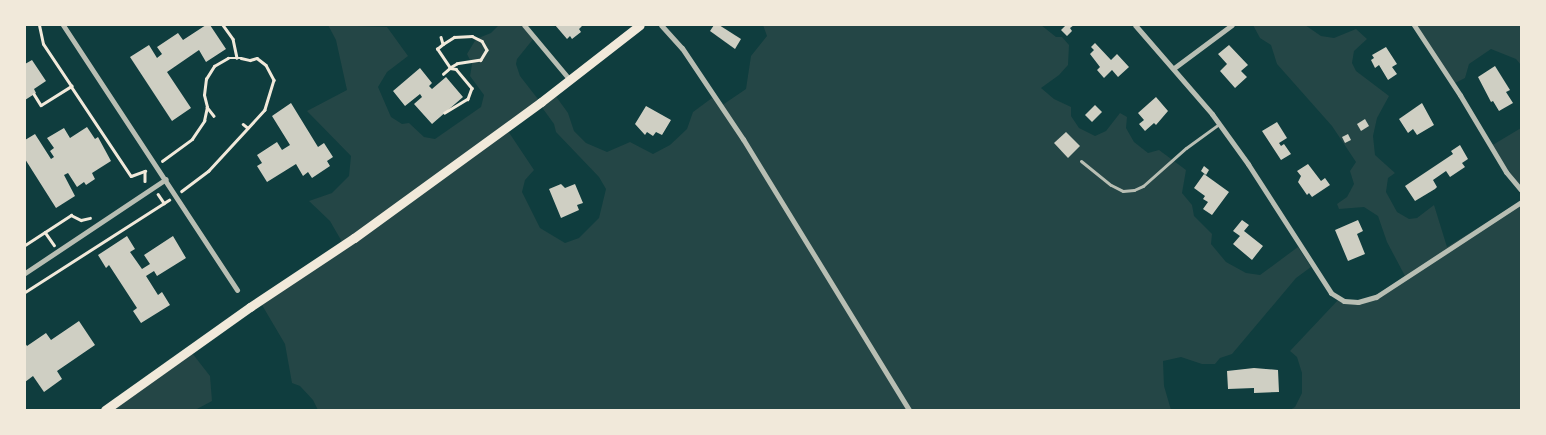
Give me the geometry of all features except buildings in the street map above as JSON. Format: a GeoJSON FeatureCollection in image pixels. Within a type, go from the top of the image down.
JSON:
{"type":"FeatureCollection","features":[{"type":"Feature","properties":{"kind":"main road"},"geometry":{"type":"LineString","coordinates":[[105,410],[250,307],[354,238],[570,80],[640,25]]}},
{"type":"Feature","properties":{"kind":"street"},"geometry":{"type":"LineString","coordinates":[[63,25],[166,179],[237,290]]}},
{"type":"Feature","properties":{"kind":"street"},"geometry":{"type":"LineString","coordinates":[[524,25],[570,80]]}},
{"type":"Feature","properties":{"kind":"street"},"geometry":{"type":"LineString","coordinates":[[661,25],[682,48],[743,139],[910,410]]}},
{"type":"Feature","properties":{"kind":"street"},"geometry":{"type":"LineString","coordinates":[[1135,25],[1174,68],[1219,124],[1248,164],[1331,293],[1344,301],[1358,302],[1376,297],[1521,202]]}},
{"type":"Feature","properties":{"kind":"street"},"geometry":{"type":"LineString","coordinates":[[1174,68],[1232,25]]}},
{"type":"Feature","properties":{"kind":"street"},"geometry":{"type":"LineString","coordinates":[[1414,25],[1460,95],[1506,172],[1521,190]]}},
{"type":"Feature","properties":{"kind":"street"},"geometry":{"type":"LineString","coordinates":[[25,273],[166,179]]}},
{"type":"Feature","properties":{"kind":"lane"},"geometry":{"type":"LineString","coordinates":[[1081,161],[1111,185],[1123,191],[1134,190],[1143,186],[1186,148],[1219,124]]}},
{"type":"Feature","properties":{"kind":"path"},"geometry":{"type":"LineString","coordinates":[[38,25],[43,44],[131,176],[145,171],[146,180],[138,186]]}},
{"type":"Feature","properties":{"kind":"path"},"geometry":{"type":"LineString","coordinates":[[224,25],[233,39],[237,58]]}},
{"type":"Feature","properties":{"kind":"path"},"geometry":{"type":"LineString","coordinates":[[443,74],[450,68],[457,64],[481,60],[486,50],[482,41],[472,36],[454,37],[437,49],[450,68],[464,76],[472,88],[468,99],[445,113]]}},
{"type":"Feature","properties":{"kind":"path"},"geometry":{"type":"LineString","coordinates":[[441,37],[443,44]]}},
{"type":"Feature","properties":{"kind":"path"},"geometry":{"type":"LineString","coordinates":[[182,191],[209,171],[265,110],[271,97],[270,86],[274,80],[266,65],[257,58],[250,60],[228,58],[214,66],[206,79],[204,95],[207,107],[214,116]]}},
{"type":"Feature","properties":{"kind":"path"},"geometry":{"type":"LineString","coordinates":[[34,94],[41,105],[71,86]]}},
{"type":"Feature","properties":{"kind":"path"},"geometry":{"type":"LineString","coordinates":[[162,161],[192,139],[204,121],[207,107]]}},
{"type":"Feature","properties":{"kind":"path"},"geometry":{"type":"LineString","coordinates":[[243,124],[248,128]]}},
{"type":"Feature","properties":{"kind":"path"},"geometry":{"type":"LineString","coordinates":[[158,194],[164,203]]}},
{"type":"Feature","properties":{"kind":"path"},"geometry":{"type":"LineString","coordinates":[[25,292],[170,199]]}},
{"type":"Feature","properties":{"kind":"path"},"geometry":{"type":"LineString","coordinates":[[25,245],[71,215],[82,220],[89,219],[97,213]]}},
{"type":"Feature","properties":{"kind":"path"},"geometry":{"type":"LineString","coordinates":[[45,232],[54,246]]}},
{"type":"Feature","properties":{"kind":"path"},"geometry":{"type":"LineString","coordinates":[[61,258],[66,266]]}},
{"type":"Feature","properties":{"kind":"shaded area"},"geometry":{"type":"Polygon","coordinates":[[[328,25],[387,27],[408,56],[387,72],[378,87],[391,117],[402,124],[409,123],[424,137],[435,139],[481,107],[484,95],[470,76],[472,64],[467,54],[476,39],[491,33],[499,25],[524,25],[534,38],[517,59],[516,64],[520,76],[541,103],[555,95],[568,113],[574,131],[586,143],[607,152],[630,142],[653,154],[670,145],[687,129],[693,112],[712,98],[721,106],[746,89],[751,56],[767,36],[763,25],[1041,25],[1056,37],[1062,37],[1069,45],[1068,65],[1059,75],[1041,88],[1054,99],[1071,107],[1071,116],[1079,128],[1095,136],[1106,131],[1120,113],[1127,117],[1126,128],[1134,142],[1148,153],[1159,150],[1186,170],[1182,193],[1192,205],[1194,216],[1212,234],[1211,244],[1226,262],[1246,273],[1260,275],[1298,247],[1311,267],[1296,278],[1232,354],[1220,358],[1215,364],[1202,364],[1181,357],[1163,361],[1164,386],[1171,410],[318,410],[313,400],[300,386],[292,383],[285,344],[262,305],[345,247],[330,221],[309,201],[332,193],[349,176],[351,156],[307,111],[347,90],[336,40],[328,25]],[[541,106],[508,131],[534,170],[525,180],[522,192],[540,228],[565,243],[579,238],[599,218],[606,189],[599,177],[556,132],[554,124],[541,106]]]}},
{"type":"Feature","properties":{"kind":"shaded area"},"geometry":{"type":"Polygon","coordinates":[[[1253,25],[1305,25],[1321,36],[1334,38],[1356,29],[1367,39],[1354,51],[1352,63],[1356,71],[1389,96],[1377,118],[1373,136],[1375,155],[1395,173],[1388,178],[1386,192],[1397,212],[1409,219],[1417,218],[1434,205],[1447,247],[1521,201],[1521,410],[1290,410],[1295,407],[1302,393],[1302,373],[1297,357],[1290,351],[1339,299],[1354,301],[1374,297],[1405,276],[1387,242],[1378,216],[1364,207],[1339,209],[1337,204],[1347,197],[1354,184],[1350,171],[1356,162],[1332,126],[1277,64],[1271,45],[1260,38],[1253,25]]]}},
{"type":"Feature","properties":{"kind":"shaded area"},"geometry":{"type":"Polygon","coordinates":[[[1415,25],[1521,25],[1521,65],[1516,59],[1491,49],[1469,64],[1465,78],[1453,84],[1415,25]]]}},
{"type":"Feature","properties":{"kind":"shaded area"},"geometry":{"type":"Polygon","coordinates":[[[1521,128],[1521,192],[1491,146],[1521,128]]]}},
{"type":"Feature","properties":{"kind":"shaded area"},"geometry":{"type":"Polygon","coordinates":[[[192,353],[210,376],[212,401],[195,410],[107,410],[192,353]]]}}]}
